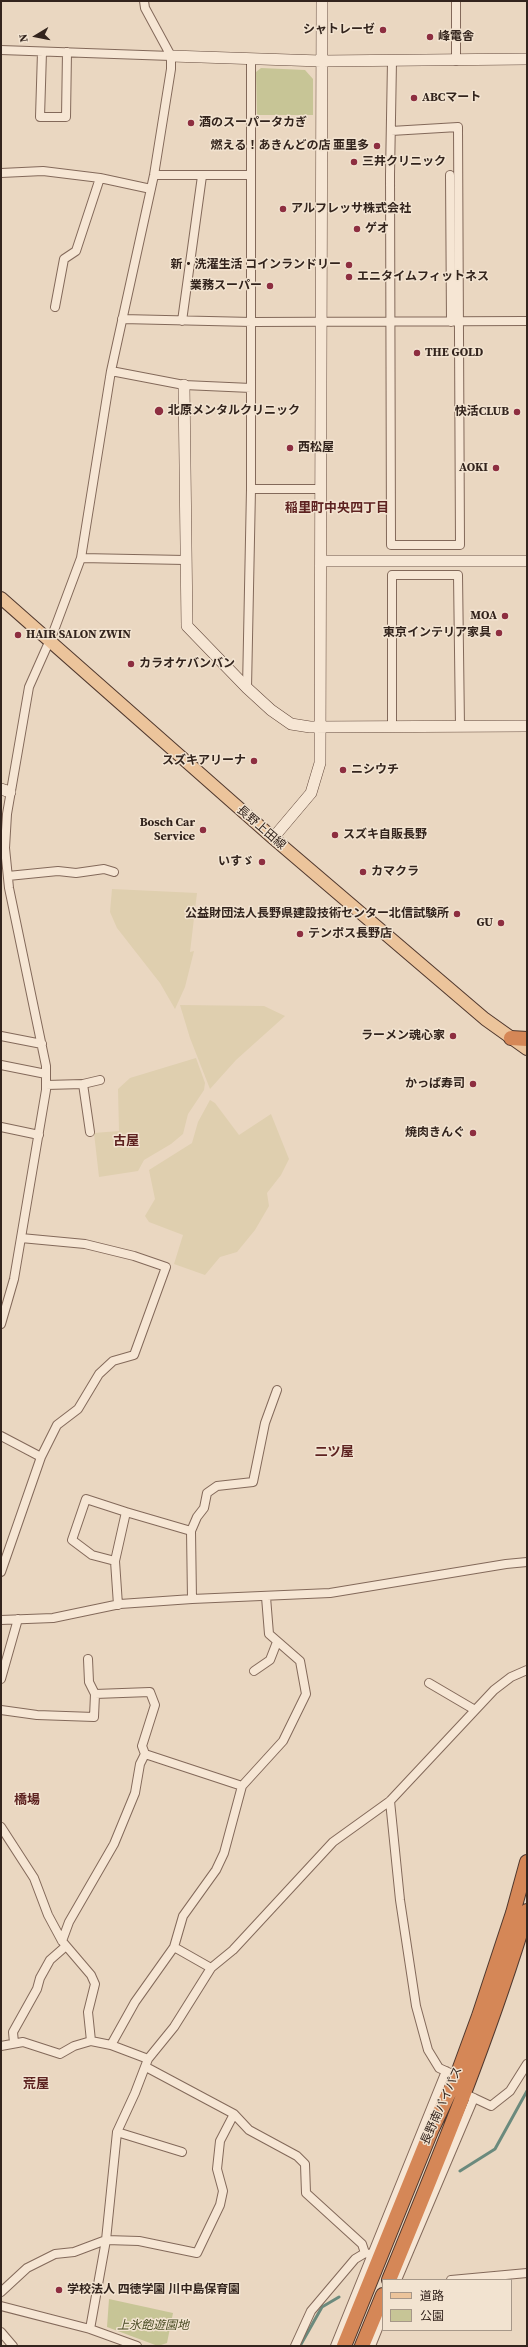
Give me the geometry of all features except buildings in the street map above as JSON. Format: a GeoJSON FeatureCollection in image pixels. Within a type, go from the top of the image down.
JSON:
{"type":"FeatureCollection","features":[{"type":"Feature","properties":{"kind":"highway"},"geometry":{"type":"LineString","coordinates":[[511,1038],[527,1039]]}},
{"type":"Feature","properties":{"kind":"highway","name":"長野南バイパス"},"geometry":{"type":"LineString","coordinates":[[389,2279],[469,2096],[500,1998],[523,1915],[527,1862]]}},
{"type":"Feature","properties":{"kind":"highway","name":"長野南バイパス"},"geometry":{"type":"LineString","coordinates":[[344,2346],[431,2131],[451,2073],[479,2016],[523,1915]]}},
{"type":"Feature","properties":{"kind":"highway"},"geometry":{"type":"LineString","coordinates":[[362,2346],[382,2297]]}},
{"type":"Feature","properties":{"kind":"main road","name":"長野上田線"},"geometry":{"type":"LineString","coordinates":[[1,598],[273,838],[479,1014],[527,1049]]}},
{"type":"Feature","properties":{"kind":"street"},"geometry":{"type":"LineString","coordinates":[[1,1324],[5,1295],[21,1238],[46,1085],[42,1044],[8,876],[5,848],[5,791],[29,687],[49,641],[81,558],[111,371],[154,175],[171,70],[171,56],[145,8],[144,1]]}},
{"type":"Feature","properties":{"kind":"street"},"geometry":{"type":"LineString","coordinates":[[273,838],[311,793],[320,763],[322,1]]}},
{"type":"Feature","properties":{"kind":"street"},"geometry":{"type":"LineString","coordinates":[[456,1],[456,62]]}},
{"type":"Feature","properties":{"kind":"street"},"geometry":{"type":"LineString","coordinates":[[1,50],[322,62],[456,62],[527,59]]}},
{"type":"Feature","properties":{"kind":"street"},"geometry":{"type":"LineString","coordinates":[[42,52],[40,117],[66,118],[67,52]]}},
{"type":"Feature","properties":{"kind":"street"},"geometry":{"type":"LineString","coordinates":[[247,688],[251,489],[251,60]]}},
{"type":"Feature","properties":{"kind":"street"},"geometry":{"type":"LineString","coordinates":[[392,61],[390,322],[391,545],[460,545],[450,175]]}},
{"type":"Feature","properties":{"kind":"street"},"geometry":{"type":"LineString","coordinates":[[391,131],[458,127],[455,322]]}},
{"type":"Feature","properties":{"kind":"street"},"geometry":{"type":"LineString","coordinates":[[1,173],[43,171],[100,178],[151,189]]}},
{"type":"Feature","properties":{"kind":"street"},"geometry":{"type":"LineString","coordinates":[[154,175],[251,175]]}},
{"type":"Feature","properties":{"kind":"street"},"geometry":{"type":"LineString","coordinates":[[182,321],[202,176]]}},
{"type":"Feature","properties":{"kind":"street"},"geometry":{"type":"LineString","coordinates":[[56,307],[64,259],[76,251],[100,178]]}},
{"type":"Feature","properties":{"kind":"street"},"geometry":{"type":"LineString","coordinates":[[122,320],[252,322],[527,321]]}},
{"type":"Feature","properties":{"kind":"street"},"geometry":{"type":"LineString","coordinates":[[111,371],[184,384],[251,388]]}},
{"type":"Feature","properties":{"kind":"street"},"geometry":{"type":"LineString","coordinates":[[184,384],[187,626],[247,688],[291,724],[319,729],[527,726]]}},
{"type":"Feature","properties":{"kind":"street"},"geometry":{"type":"LineString","coordinates":[[251,489],[320,489]]}},
{"type":"Feature","properties":{"kind":"street"},"geometry":{"type":"LineString","coordinates":[[81,558],[185,560]]}},
{"type":"Feature","properties":{"kind":"street"},"geometry":{"type":"LineString","coordinates":[[321,562],[527,561]]}},
{"type":"Feature","properties":{"kind":"street"},"geometry":{"type":"LineString","coordinates":[[392,727],[392,575],[458,575],[460,727]]}},
{"type":"Feature","properties":{"kind":"street"},"geometry":{"type":"LineString","coordinates":[[8,876],[58,872],[76,873],[104,869],[114,872]]}},
{"type":"Feature","properties":{"kind":"street"},"geometry":{"type":"LineString","coordinates":[[1,1036],[42,1044]]}},
{"type":"Feature","properties":{"kind":"street"},"geometry":{"type":"LineString","coordinates":[[1,1064],[46,1074]]}},
{"type":"Feature","properties":{"kind":"street"},"geometry":{"type":"LineString","coordinates":[[46,1085],[83,1084],[100,1080]]}},
{"type":"Feature","properties":{"kind":"street"},"geometry":{"type":"LineString","coordinates":[[83,1084],[90,1132]]}},
{"type":"Feature","properties":{"kind":"street"},"geometry":{"type":"LineString","coordinates":[[1,1127],[39,1135]]}},
{"type":"Feature","properties":{"kind":"street"},"geometry":{"type":"LineString","coordinates":[[1,1572],[41,1457],[57,1425],[78,1409],[99,1374],[113,1361],[134,1355],[166,1267],[134,1256],[85,1244],[21,1238]]}},
{"type":"Feature","properties":{"kind":"street"},"geometry":{"type":"LineString","coordinates":[[192,1599],[191,1531],[197,1517],[204,1508],[207,1493],[217,1486],[253,1482],[266,1423],[277,1390]]}},
{"type":"Feature","properties":{"kind":"street"},"geometry":{"type":"LineString","coordinates":[[2,1438],[41,1457]]}},
{"type":"Feature","properties":{"kind":"street"},"geometry":{"type":"LineString","coordinates":[[115,1561],[92,1555],[72,1540],[86,1499],[191,1531]]}},
{"type":"Feature","properties":{"kind":"street"},"geometry":{"type":"LineString","coordinates":[[118,1605],[115,1561],[126,1512]]}},
{"type":"Feature","properties":{"kind":"street"},"geometry":{"type":"LineString","coordinates":[[1,1620],[54,1618],[118,1605],[192,1599],[266,1597],[330,1593],[506,1564],[527,1562]]}},
{"type":"Feature","properties":{"kind":"street"},"geometry":{"type":"LineString","coordinates":[[111,2045],[135,2002],[174,1947],[183,1916],[216,1870],[224,1854],[242,1786],[283,1741],[306,1694],[300,1661],[269,1634],[266,1597]]}},
{"type":"Feature","properties":{"kind":"street"},"geometry":{"type":"LineString","coordinates":[[1,1679],[18,1619]]}},
{"type":"Feature","properties":{"kind":"street"},"geometry":{"type":"LineString","coordinates":[[254,1671],[270,1660],[277,1642]]}},
{"type":"Feature","properties":{"kind":"street"},"geometry":{"type":"LineString","coordinates":[[1,1710],[37,1715],[94,1717],[95,1694],[88,1682],[88,1659]]}},
{"type":"Feature","properties":{"kind":"street"},"geometry":{"type":"LineString","coordinates":[[90,2329],[106,2240],[117,2132],[147,2063],[174,2027],[211,1968],[233,1950],[333,1842],[390,1801],[494,1690],[511,1677],[527,1670]]}},
{"type":"Feature","properties":{"kind":"street"},"geometry":{"type":"LineString","coordinates":[[429,1683],[475,1710]]}},
{"type":"Feature","properties":{"kind":"street"},"geometry":{"type":"LineString","coordinates":[[14,2043],[13,2032],[37,1989],[40,1978],[50,1960],[64,1943],[69,1922],[114,1844],[135,1793],[140,1764],[145,1754],[142,1746],[155,1705],[150,1692],[95,1694]]}},
{"type":"Feature","properties":{"kind":"street"},"geometry":{"type":"LineString","coordinates":[[145,1754],[242,1786]]}},
{"type":"Feature","properties":{"kind":"street"},"geometry":{"type":"LineString","coordinates":[[335,2346],[368,2254],[451,2073],[439,2068],[428,2050],[416,2006],[400,1900],[390,1801]]}},
{"type":"Feature","properties":{"kind":"street"},"geometry":{"type":"LineString","coordinates":[[1,1827],[34,1878],[48,1915],[64,1943],[81,1960],[95,1984],[88,2012],[91,2041]]}},
{"type":"Feature","properties":{"kind":"street"},"geometry":{"type":"LineString","coordinates":[[174,1947],[211,1968]]}},
{"type":"Feature","properties":{"kind":"street"},"geometry":{"type":"LineString","coordinates":[[1,2046],[23,2042],[60,2054],[74,2046],[91,2041],[111,2045],[147,2063],[234,2114],[249,2130],[297,2156],[304,2164],[306,2193],[362,2244],[368,2254]]}},
{"type":"Feature","properties":{"kind":"street"},"geometry":{"type":"LineString","coordinates":[[397,2279],[469,2096],[491,2106],[510,2091],[527,2064]]}},
{"type":"Feature","properties":{"kind":"street"},"geometry":{"type":"LineString","coordinates":[[1,2292],[27,2268],[55,2254],[74,2252],[106,2240],[139,2241],[197,2253],[220,2205],[223,2191],[218,2169],[220,2141],[234,2114]]}},
{"type":"Feature","properties":{"kind":"street"},"geometry":{"type":"LineString","coordinates":[[117,2132],[182,2152]]}},
{"type":"Feature","properties":{"kind":"street"},"geometry":{"type":"LineString","coordinates":[[295,2346],[311,2311],[355,2259],[368,2254]]}},
{"type":"Feature","properties":{"kind":"street"},"geometry":{"type":"LineString","coordinates":[[462,2279],[527,2273]]}},
{"type":"Feature","properties":{"kind":"street"},"geometry":{"type":"LineString","coordinates":[[1,2306],[90,2329],[138,2346]]}},
{"type":"Feature","properties":{"kind":"street"},"geometry":{"type":"LineString","coordinates":[[371,2346],[382,2318]]}},
{"type":"Feature","properties":{"kind":"street"},"geometry":{"type":"LineString","coordinates":[[1,2332],[13,2346]]}},
{"type":"Feature","properties":{"kind":"shaded area"},"geometry":{"type":"Polygon","coordinates":[[[112,889],[197,893],[190,952],[194,951],[185,987],[175,1009],[160,983],[117,928],[110,912],[112,889]]]}},
{"type":"Feature","properties":{"kind":"shaded area"},"geometry":{"type":"Polygon","coordinates":[[[180,1005],[264,1006],[285,1016],[236,1060],[210,1089],[190,1038],[180,1005]]]}},
{"type":"Feature","properties":{"kind":"shaded area"},"geometry":{"type":"Polygon","coordinates":[[[196,1058],[205,1083],[204,1090],[188,1114],[183,1134],[171,1144],[144,1160],[138,1171],[99,1177],[94,1133],[119,1131],[118,1089],[130,1078],[196,1058]]]}},
{"type":"Feature","properties":{"kind":"shaded area"},"geometry":{"type":"Polygon","coordinates":[[[210,1100],[215,1103],[239,1135],[271,1114],[289,1159],[281,1175],[267,1193],[269,1206],[255,1230],[237,1252],[220,1257],[205,1275],[174,1264],[183,1235],[149,1222],[145,1216],[155,1199],[149,1170],[192,1143],[198,1122],[210,1100]]]}},
{"type":"Feature","properties":{"kind":"green space"},"geometry":{"type":"Polygon","coordinates":[[[261,68],[305,70],[313,79],[313,115],[257,115],[256,72],[261,68]]]}},
{"type":"Feature","properties":{"kind":"green space","name":"上氷飽遊園地"},"geometry":{"type":"Polygon","coordinates":[[[109,2299],[173,2313],[167,2343],[158,2346],[107,2327],[109,2299]]]}},
{"type":"Feature","properties":{"kind":"waterway"},"geometry":{"type":"LineString","coordinates":[[460,2171],[495,2149],[527,2091]]}},
{"type":"Feature","properties":{"kind":"waterway"},"geometry":{"type":"LineString","coordinates":[[300,2346],[322,2307],[339,2297]]}},
{"type":"Feature","properties":{"kind":"place","name":"シャトレーゼ"},"geometry":{"type":"Point","coordinates":[383,30]}},
{"type":"Feature","properties":{"kind":"place","name":"峰電舎"},"geometry":{"type":"Point","coordinates":[430,37]}},
{"type":"Feature","properties":{"kind":"place","name":"ABCマート"},"geometry":{"type":"Point","coordinates":[414,98]}},
{"type":"Feature","properties":{"kind":"place","name":"酒のスーパータカぎ"},"geometry":{"type":"Point","coordinates":[191,123]}},
{"type":"Feature","properties":{"kind":"place","name":"燃える！あきんどの店 亜里多"},"geometry":{"type":"Point","coordinates":[377,146]}},
{"type":"Feature","properties":{"kind":"place","name":"三井クリニック"},"geometry":{"type":"Point","coordinates":[354,162]}},
{"type":"Feature","properties":{"kind":"place","name":"アルフレッサ株式会社"},"geometry":{"type":"Point","coordinates":[283,209]}},
{"type":"Feature","properties":{"kind":"place","name":"ゲオ"},"geometry":{"type":"Point","coordinates":[357,229]}},
{"type":"Feature","properties":{"kind":"place","name":"新・洗濯生活 コインランドリー"},"geometry":{"type":"Point","coordinates":[349,265]}},
{"type":"Feature","properties":{"kind":"place","name":"エニタイムフィットネス"},"geometry":{"type":"Point","coordinates":[349,277]}},
{"type":"Feature","properties":{"kind":"place","name":"業務スーパー"},"geometry":{"type":"Point","coordinates":[270,286]}},
{"type":"Feature","properties":{"kind":"place","name":"THE GOLD"},"geometry":{"type":"Point","coordinates":[417,353]}},
{"type":"Feature","properties":{"kind":"place","name":"北原メンタルクリニック"},"geometry":{"type":"Point","coordinates":[159,411]}},
{"type":"Feature","properties":{"kind":"place","name":"快活CLUB"},"geometry":{"type":"Point","coordinates":[517,412]}},
{"type":"Feature","properties":{"kind":"place","name":"西松屋"},"geometry":{"type":"Point","coordinates":[290,448]}},
{"type":"Feature","properties":{"kind":"place","name":"AOKI"},"geometry":{"type":"Point","coordinates":[496,468]}},
{"type":"Feature","properties":{"kind":"place","name":"MOA"},"geometry":{"type":"Point","coordinates":[505,616]}},
{"type":"Feature","properties":{"kind":"place","name":"東京インテリア家具"},"geometry":{"type":"Point","coordinates":[499,633]}},
{"type":"Feature","properties":{"kind":"place","name":"HAIR SALON ZWIN"},"geometry":{"type":"Point","coordinates":[18,635]}},
{"type":"Feature","properties":{"kind":"place","name":"カラオケバンバン"},"geometry":{"type":"Point","coordinates":[131,664]}},
{"type":"Feature","properties":{"kind":"place","name":"スズキアリーナ"},"geometry":{"type":"Point","coordinates":[254,761]}},
{"type":"Feature","properties":{"kind":"place","name":"ニシウチ"},"geometry":{"type":"Point","coordinates":[343,770]}},
{"type":"Feature","properties":{"kind":"place","name":"Bosch Car Service"},"geometry":{"type":"Point","coordinates":[203,830]}},
{"type":"Feature","properties":{"kind":"place","name":"スズキ自販長野"},"geometry":{"type":"Point","coordinates":[335,835]}},
{"type":"Feature","properties":{"kind":"place","name":"いすゞ"},"geometry":{"type":"Point","coordinates":[262,862]}},
{"type":"Feature","properties":{"kind":"place","name":"カマクラ"},"geometry":{"type":"Point","coordinates":[363,872]}},
{"type":"Feature","properties":{"kind":"place","name":"公益財団法人長野県建設技術センター北信試験所"},"geometry":{"type":"Point","coordinates":[457,914]}},
{"type":"Feature","properties":{"kind":"place","name":"GU"},"geometry":{"type":"Point","coordinates":[501,923]}},
{"type":"Feature","properties":{"kind":"place","name":"テンポス長野店"},"geometry":{"type":"Point","coordinates":[300,934]}},
{"type":"Feature","properties":{"kind":"place","name":"ラーメン魂心家"},"geometry":{"type":"Point","coordinates":[453,1036]}},
{"type":"Feature","properties":{"kind":"place","name":"かっぱ寿司"},"geometry":{"type":"Point","coordinates":[473,1084]}},
{"type":"Feature","properties":{"kind":"place","name":"焼肉きんぐ"},"geometry":{"type":"Point","coordinates":[473,1133]}},
{"type":"Feature","properties":{"kind":"place","name":"学校法人 四徳学園 川中島保育園"},"geometry":{"type":"Point","coordinates":[59,2290]}},
{"type":"Feature","properties":{"kind":"district","name":"稲里町中央四丁目"},"geometry":{"type":"Point","coordinates":[337,509]}},
{"type":"Feature","properties":{"kind":"district","name":"古屋"},"geometry":{"type":"Point","coordinates":[126,1142]}},
{"type":"Feature","properties":{"kind":"district","name":"二ツ屋"},"geometry":{"type":"Point","coordinates":[334,1453]}},
{"type":"Feature","properties":{"kind":"district","name":"橋場"},"geometry":{"type":"Point","coordinates":[27,1801]}},
{"type":"Feature","properties":{"kind":"district","name":"荒屋"},"geometry":{"type":"Point","coordinates":[36,2085]}}]}
